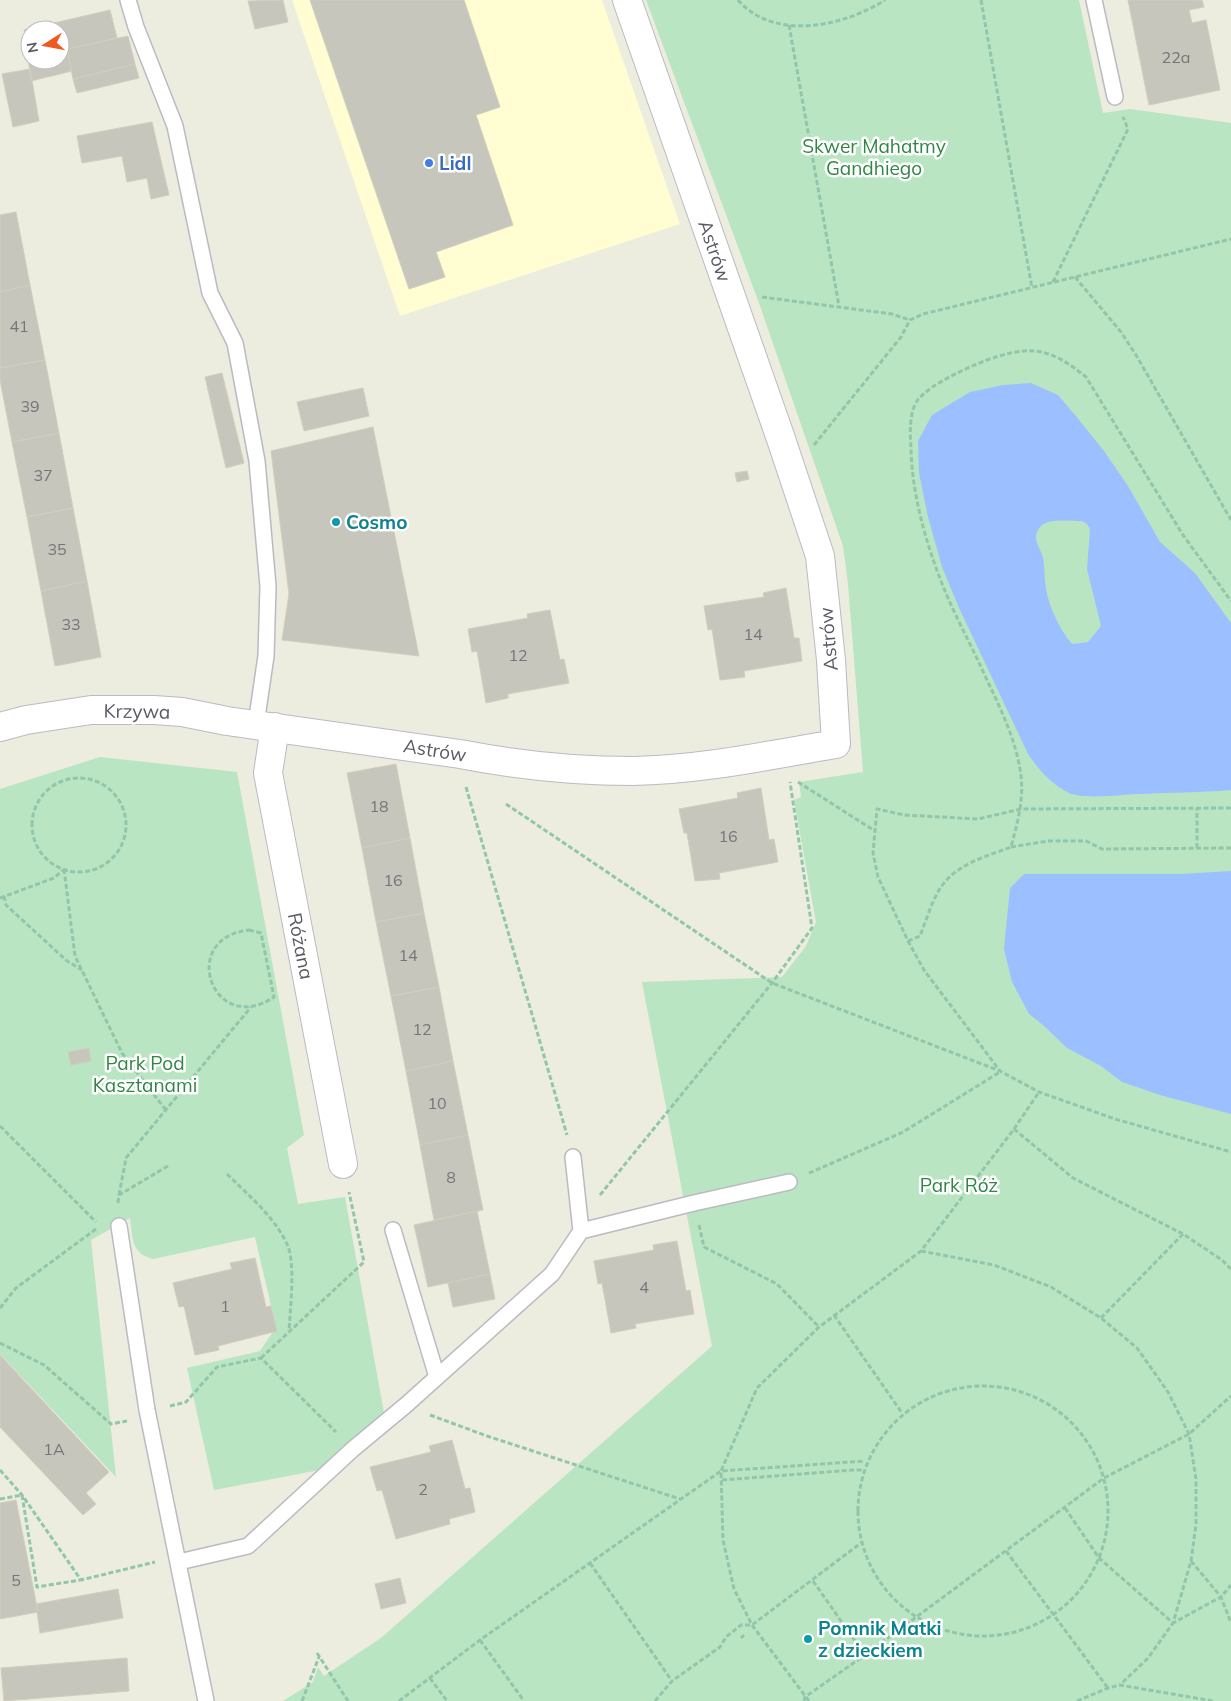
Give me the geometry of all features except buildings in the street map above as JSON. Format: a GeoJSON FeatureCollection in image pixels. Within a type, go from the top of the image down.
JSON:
{"type":"FeatureCollection","features":[{"type":"Feature","properties":{"kind":"street","name":"Astrów"},"geometry":{"type":"LineString","coordinates":[[266,726],[547,767],[624,771],[717,764],[836,744],[831,660],[820,556],[781,439],[627,0]]}},
{"type":"Feature","properties":{"kind":"street","name":"Krzywa"},"geometry":{"type":"LineString","coordinates":[[0,727],[26,720],[91,710],[182,712],[266,726]]}},
{"type":"Feature","properties":{"kind":"street","name":"Różana"},"geometry":{"type":"LineString","coordinates":[[266,726],[268,773],[344,1164]]}},
{"type":"Feature","properties":{"kind":"lane"},"geometry":{"type":"LineString","coordinates":[[128,0],[136,27],[175,126],[210,293],[235,343],[257,461],[268,586],[266,726]]}},
{"type":"Feature","properties":{"kind":"lane"},"geometry":{"type":"LineString","coordinates":[[1094,0],[1115,97]]}},
{"type":"Feature","properties":{"kind":"lane"},"geometry":{"type":"LineString","coordinates":[[178,1559],[248,1546],[353,1449],[406,1405],[552,1274],[581,1230],[573,1157]]}},
{"type":"Feature","properties":{"kind":"lane"},"geometry":{"type":"LineString","coordinates":[[581,1230],[789,1182]]}},
{"type":"Feature","properties":{"kind":"lane"},"geometry":{"type":"LineString","coordinates":[[119,1226],[148,1414],[206,1701]]}},
{"type":"Feature","properties":{"kind":"lane"},"geometry":{"type":"LineString","coordinates":[[393,1230],[437,1377]]}},
{"type":"Feature","properties":{"kind":"path"},"geometry":{"type":"LineString","coordinates":[[738,0],[762,17],[789,26],[817,26],[836,22],[855,16],[885,0]]}},
{"type":"Feature","properties":{"kind":"path"},"geometry":{"type":"LineString","coordinates":[[980,0],[1032,288]]}},
{"type":"Feature","properties":{"kind":"path"},"geometry":{"type":"LineString","coordinates":[[789,26],[839,306]]}},
{"type":"Feature","properties":{"kind":"path"},"geometry":{"type":"LineString","coordinates":[[1053,283],[1128,129],[1115,97]]}},
{"type":"Feature","properties":{"kind":"path"},"geometry":{"type":"LineString","coordinates":[[812,447],[901,337],[910,320],[923,314],[1231,239]]}},
{"type":"Feature","properties":{"kind":"path"},"geometry":{"type":"LineString","coordinates":[[1075,277],[1121,332],[1136,355],[1231,520]]}},
{"type":"Feature","properties":{"kind":"path"},"geometry":{"type":"LineString","coordinates":[[754,296],[892,314],[910,320]]}},
{"type":"Feature","properties":{"kind":"path"},"geometry":{"type":"LineString","coordinates":[[1011,847],[1021,809],[1022,786],[1020,770],[1014,743],[1005,718],[942,582],[919,507],[913,472],[910,436],[914,408],[921,396],[958,373],[1000,356],[1028,351],[1042,352],[1067,361],[1086,377],[1182,535],[1231,602]]}},
{"type":"Feature","properties":{"kind":"path"},"geometry":{"type":"LineString","coordinates":[[581,1230],[596,1201],[772,983],[812,928],[789,776],[875,832]]}},
{"type":"Feature","properties":{"kind":"path"},"geometry":{"type":"LineString","coordinates":[[80,778],[94,781],[107,788],[118,799],[124,812],[126,827],[123,842],[115,856],[102,866],[87,872],[71,872],[64,869],[56,866],[43,856],[35,842],[32,826],[34,811],[41,798],[51,787],[64,780],[80,778]]}},
{"type":"Feature","properties":{"kind":"path"},"geometry":{"type":"LineString","coordinates":[[466,787],[573,1157]]}},
{"type":"Feature","properties":{"kind":"path"},"geometry":{"type":"LineString","coordinates":[[506,804],[772,983],[1000,1072],[1039,1092],[1115,1119],[1231,1152]]}},
{"type":"Feature","properties":{"kind":"path"},"geometry":{"type":"LineString","coordinates":[[1196,848],[1197,808]]}},
{"type":"Feature","properties":{"kind":"path"},"geometry":{"type":"LineString","coordinates":[[1000,1072],[924,970],[878,877],[873,853],[877,809],[904,815],[978,819],[1021,809],[1231,808]]}},
{"type":"Feature","properties":{"kind":"path"},"geometry":{"type":"LineString","coordinates":[[908,941],[920,936],[939,890],[949,878],[963,866],[1011,847],[1048,841],[1086,841],[1102,850],[1231,848]]}},
{"type":"Feature","properties":{"kind":"path"},"geometry":{"type":"LineString","coordinates":[[64,869],[54,878],[2,897],[6,905],[67,961],[83,970]]}},
{"type":"Feature","properties":{"kind":"path"},"geometry":{"type":"LineString","coordinates":[[64,869],[75,956],[122,1053],[165,1109]]}},
{"type":"Feature","properties":{"kind":"path"},"geometry":{"type":"LineString","coordinates":[[118,1204],[126,1158],[251,1007],[263,1004],[274,997],[261,932],[249,930],[236,931],[224,937],[216,946],[210,957],[208,970],[211,982],[217,993],[226,1002],[238,1007],[251,1007]]}},
{"type":"Feature","properties":{"kind":"path"},"geometry":{"type":"LineString","coordinates":[[789,1182],[903,1132],[1000,1072]]}},
{"type":"Feature","properties":{"kind":"path"},"geometry":{"type":"LineString","coordinates":[[808,1701],[804,1699],[752,1625],[734,1590],[723,1540],[721,1471],[757,1388],[819,1326],[921,1252],[1014,1129],[1039,1092]]}},
{"type":"Feature","properties":{"kind":"path"},"geometry":{"type":"LineString","coordinates":[[0,1126],[100,1226],[16,1288],[0,1308]]}},
{"type":"Feature","properties":{"kind":"path"},"geometry":{"type":"LineString","coordinates":[[1014,1129],[1073,1178],[1183,1234],[1222,1260],[1231,1269]]}},
{"type":"Feature","properties":{"kind":"path"},"geometry":{"type":"LineString","coordinates":[[0,1343],[44,1365],[111,1424],[186,1402],[217,1367],[261,1358],[364,1262],[344,1164]]}},
{"type":"Feature","properties":{"kind":"path"},"geometry":{"type":"LineString","coordinates":[[119,1195],[168,1166]]}},
{"type":"Feature","properties":{"kind":"path"},"geometry":{"type":"LineString","coordinates":[[227,1174],[263,1210],[288,1245],[291,1264],[289,1332]]}},
{"type":"Feature","properties":{"kind":"path"},"geometry":{"type":"LineString","coordinates":[[694,1203],[704,1246],[777,1284],[819,1326]]}},
{"type":"Feature","properties":{"kind":"path"},"geometry":{"type":"LineString","coordinates":[[1101,1318],[1183,1234]]}},
{"type":"Feature","properties":{"kind":"path"},"geometry":{"type":"LineString","coordinates":[[921,1252],[994,1264],[1052,1287],[1101,1318],[1137,1348],[1168,1392],[1188,1434],[1196,1479],[1196,1525],[1191,1561],[1173,1623],[1148,1658],[1120,1685]]}},
{"type":"Feature","properties":{"kind":"path"},"geometry":{"type":"LineString","coordinates":[[834,1315],[902,1413]]}},
{"type":"Feature","properties":{"kind":"path"},"geometry":{"type":"LineString","coordinates":[[261,1358],[353,1449]]}},
{"type":"Feature","properties":{"kind":"path"},"geometry":{"type":"LineString","coordinates":[[873,1558],[862,1543],[854,1514],[858,1482],[865,1461],[874,1443],[886,1427],[902,1413],[930,1398],[960,1388],[998,1387],[1036,1398],[1070,1423],[1091,1450],[1104,1478],[1108,1522],[1099,1558],[1082,1589],[1054,1615],[1002,1637],[969,1640],[935,1630],[917,1616],[906,1602]]}},
{"type":"Feature","properties":{"kind":"path"},"geometry":{"type":"LineString","coordinates":[[804,1699],[1104,1478],[1188,1434],[1231,1396]]}},
{"type":"Feature","properties":{"kind":"path"},"geometry":{"type":"LineString","coordinates":[[406,1405],[487,1436],[681,1499]]}},
{"type":"Feature","properties":{"kind":"path"},"geometry":{"type":"LineString","coordinates":[[399,1701],[480,1640],[721,1471],[865,1461]]}},
{"type":"Feature","properties":{"kind":"path"},"geometry":{"type":"LineString","coordinates":[[0,1470],[22,1495],[81,1580]]}},
{"type":"Feature","properties":{"kind":"path"},"geometry":{"type":"LineString","coordinates":[[722,1480],[862,1470]]}},
{"type":"Feature","properties":{"kind":"path"},"geometry":{"type":"LineString","coordinates":[[22,1495],[38,1587],[81,1580],[178,1559]]}},
{"type":"Feature","properties":{"kind":"path"},"geometry":{"type":"LineString","coordinates":[[0,1499],[22,1495]]}},
{"type":"Feature","properties":{"kind":"path"},"geometry":{"type":"LineString","coordinates":[[1065,1508],[1099,1558],[1173,1623]]}},
{"type":"Feature","properties":{"kind":"path"},"geometry":{"type":"LineString","coordinates":[[654,1701],[672,1681],[720,1647],[726,1637],[742,1625],[752,1625],[862,1543]]}},
{"type":"Feature","properties":{"kind":"path"},"geometry":{"type":"LineString","coordinates":[[1006,1552],[1108,1688]]}},
{"type":"Feature","properties":{"kind":"path"},"geometry":{"type":"LineString","coordinates":[[1191,1561],[1221,1597],[1231,1623]]}},
{"type":"Feature","properties":{"kind":"path"},"geometry":{"type":"LineString","coordinates":[[590,1563],[672,1681]]}},
{"type":"Feature","properties":{"kind":"path"},"geometry":{"type":"LineString","coordinates":[[813,1581],[865,1655]]}},
{"type":"Feature","properties":{"kind":"path"},"geometry":{"type":"LineString","coordinates":[[1173,1623],[1221,1597],[1231,1586]]}},
{"type":"Feature","properties":{"kind":"path"},"geometry":{"type":"LineString","coordinates":[[480,1640],[524,1701]]}},
{"type":"Feature","properties":{"kind":"path"},"geometry":{"type":"LineString","coordinates":[[302,1701],[318,1654],[348,1701]]}},
{"type":"Feature","properties":{"kind":"path"},"geometry":{"type":"LineString","coordinates":[[430,1678],[447,1701]]}},
{"type":"Feature","properties":{"kind":"path"},"geometry":{"type":"LineString","coordinates":[[1077,1701],[1120,1685],[1213,1701]]}},
{"type":"Feature","properties":{"kind":"path"},"geometry":{"type":"LineString","coordinates":[[304,1696],[308,1701]]}},
{"type":"Feature","properties":{"kind":"shaded area"},"geometry":{"type":"Polygon","coordinates":[[[292,0],[602,0],[680,224],[400,316],[292,0]]]}},
{"type":"Feature","properties":{"kind":"green space","name":"Park Róż"},"geometry":{"type":"Polygon","coordinates":[[[646,0],[1079,0],[1103,113],[1130,109],[1231,123],[1231,1701],[283,1701],[313,1682],[318,1667],[324,1676],[381,1638],[712,1346],[642,982],[782,977],[806,946],[816,922],[794,800],[801,797],[799,782],[863,772],[848,584],[843,546],[759,303],[646,0]]]}},
{"type":"Feature","properties":{"kind":"green space","name":"Park Pod Kasztanami"},"geometry":{"type":"Polygon","coordinates":[[[100,757],[237,772],[304,1135],[287,1148],[298,1204],[345,1197],[384,1413],[330,1468],[214,1490],[187,1368],[260,1351],[276,1327],[255,1237],[153,1259],[136,1249],[130,1218],[91,1240],[116,1477],[0,1354],[0,789],[100,757]]]}},
{"type":"Feature","properties":{"kind":"water"},"geometry":{"type":"Polygon","coordinates":[[[1031,383],[1058,395],[1104,451],[1128,486],[1160,542],[1195,573],[1231,623],[1231,790],[1105,796],[1076,795],[1063,790],[1051,781],[1028,754],[959,608],[942,567],[928,517],[919,473],[918,441],[932,415],[970,392],[1003,385],[1031,383]],[[1060,520],[1049,522],[1041,526],[1036,534],[1043,558],[1047,596],[1059,625],[1072,644],[1088,642],[1101,626],[1087,569],[1090,529],[1082,521],[1060,520]]]}},
{"type":"Feature","properties":{"kind":"water"},"geometry":{"type":"Polygon","coordinates":[[[1231,871],[1231,1114],[1160,1095],[1122,1082],[1101,1066],[1067,1048],[1029,1014],[1012,982],[1004,949],[1010,888],[1024,874],[1180,874],[1231,871]]]}},
{"type":"Feature","properties":{"kind":"place","name":"Lidl"},"geometry":{"type":"Point","coordinates":[429,163]}},
{"type":"Feature","properties":{"kind":"place","name":"Cosmo"},"geometry":{"type":"Point","coordinates":[336,522]}},
{"type":"Feature","properties":{"kind":"place","name":"Pomnik Matki z dzieckiem"},"geometry":{"type":"Point","coordinates":[808,1639]}},
{"type":"Feature","properties":{"kind":"park label","name":"Skwer Mahatmy Gandhiego"},"geometry":{"type":"Point","coordinates":[874,157]}}]}
